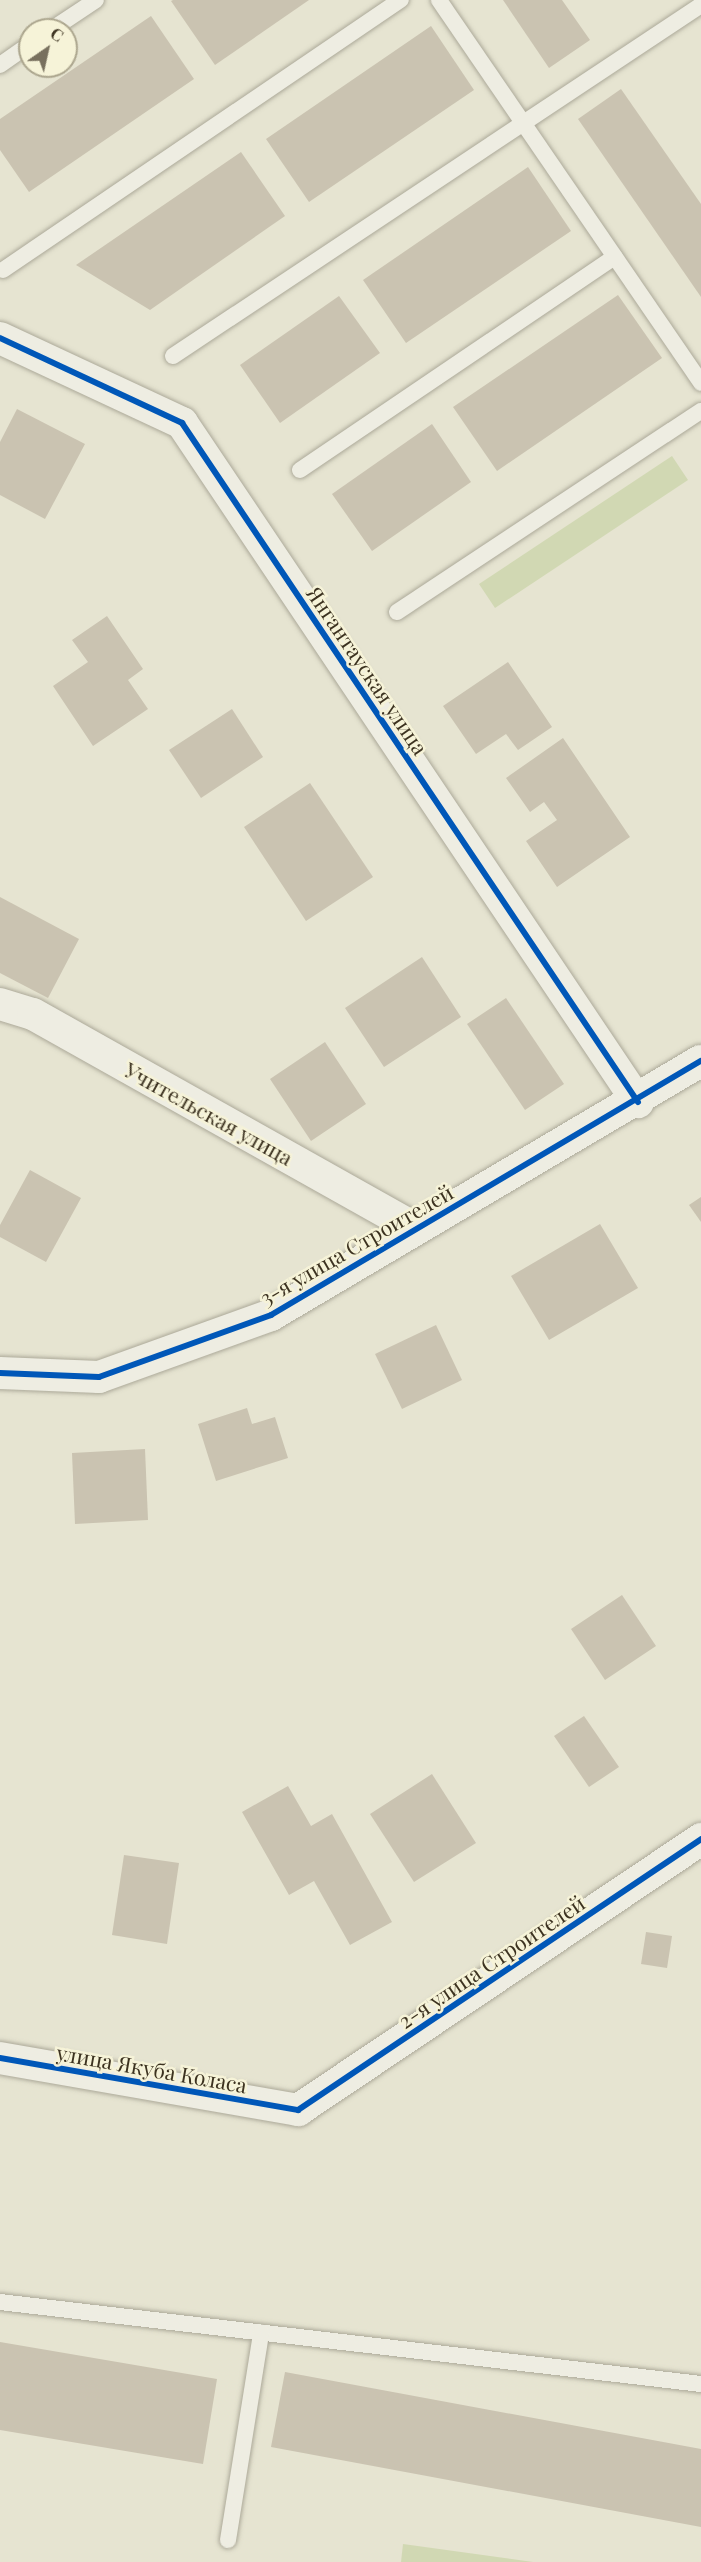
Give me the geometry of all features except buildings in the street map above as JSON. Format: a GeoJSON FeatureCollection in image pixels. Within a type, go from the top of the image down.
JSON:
{"type":"FeatureCollection","features":[{"type":"Feature","properties":{"kind":"street","name":"Янгантауская улица"},"geometry":{"type":"LineString","coordinates":[[0,338],[182,423],[638,1102]]}},
{"type":"Feature","properties":{"kind":"street","name":"Учительская улица"},"geometry":{"type":"LineString","coordinates":[[0,1004],[33,1014],[414,1228]]}},
{"type":"Feature","properties":{"kind":"street","name":"3-я улица Строителей"},"geometry":{"type":"LineString","coordinates":[[0,1373],[99,1377],[271,1315],[414,1228],[638,1102],[701,1061]]}},
{"type":"Feature","properties":{"kind":"street","name":"2-я улица Строителей"},"geometry":{"type":"LineString","coordinates":[[298,2110],[701,1839]]}},
{"type":"Feature","properties":{"kind":"street","name":"улица Якуба Коласа"},"geometry":{"type":"LineString","coordinates":[[0,2058],[298,2110]]}},
{"type":"Feature","properties":{"kind":"lane"},"geometry":{"type":"LineString","coordinates":[[69,18],[96,0]]}},
{"type":"Feature","properties":{"kind":"lane"},"geometry":{"type":"LineString","coordinates":[[3,270],[401,0]]}},
{"type":"Feature","properties":{"kind":"lane"},"geometry":{"type":"LineString","coordinates":[[439,0],[701,383]]}},
{"type":"Feature","properties":{"kind":"lane"},"geometry":{"type":"LineString","coordinates":[[173,356],[522,120],[701,5]]}},
{"type":"Feature","properties":{"kind":"lane"},"geometry":{"type":"LineString","coordinates":[[0,65],[18,52]]}},
{"type":"Feature","properties":{"kind":"lane"},"geometry":{"type":"LineString","coordinates":[[300,470],[615,257]]}},
{"type":"Feature","properties":{"kind":"lane"},"geometry":{"type":"LineString","coordinates":[[397,612],[701,411]]}},
{"type":"Feature","properties":{"kind":"lane"},"geometry":{"type":"LineString","coordinates":[[0,2302],[701,2384]]}},
{"type":"Feature","properties":{"kind":"lane"},"geometry":{"type":"LineString","coordinates":[[228,2540],[261,2333]]}},
{"type":"Feature","properties":{"kind":"green space"},"geometry":{"type":"Polygon","coordinates":[[[672,456],[688,480],[495,608],[479,584],[672,456]]]}},
{"type":"Feature","properties":{"kind":"green space"},"geometry":{"type":"Polygon","coordinates":[[[403,2544],[533,2562],[401,2562],[403,2544]]]}},
{"type":"Feature","properties":{"kind":"cycle path"},"geometry":{"type":"LineString","coordinates":[[0,338],[182,423],[638,1102]]}},
{"type":"Feature","properties":{"kind":"cycle path"},"geometry":{"type":"LineString","coordinates":[[0,1373],[99,1377],[271,1315],[701,1061]]}},
{"type":"Feature","properties":{"kind":"cycle path"},"geometry":{"type":"LineString","coordinates":[[0,2058],[298,2110],[701,1839]]}}]}
